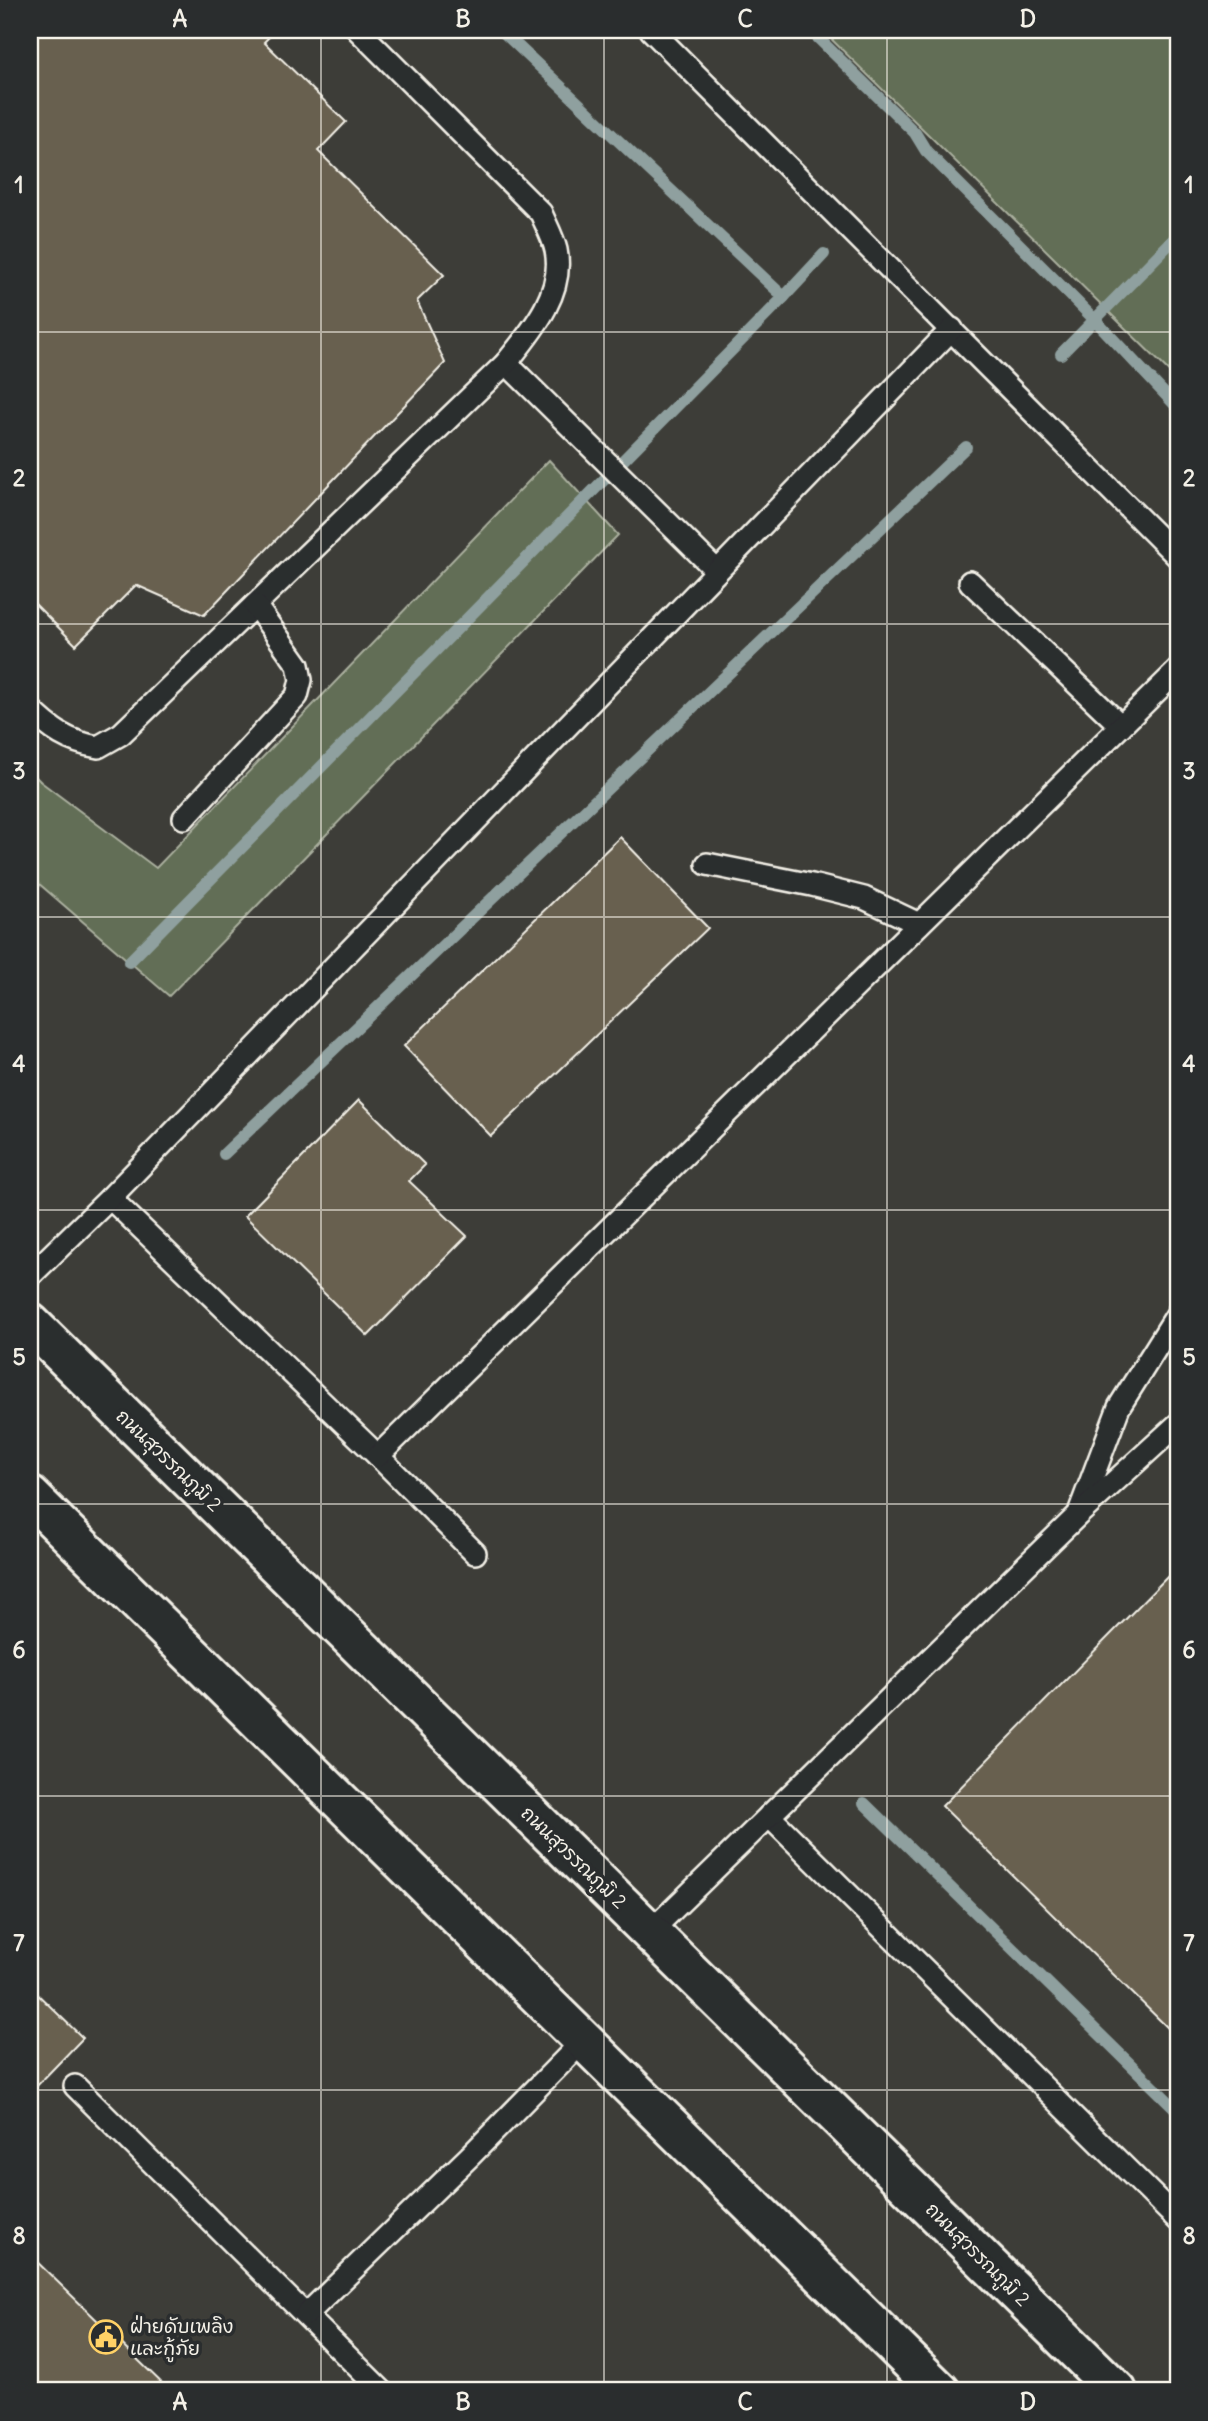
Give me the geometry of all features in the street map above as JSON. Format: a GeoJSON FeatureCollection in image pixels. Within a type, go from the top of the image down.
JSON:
{"type":"FeatureCollection","features":[{"type":"Feature","properties":{"kind":"street","name":"ถนนสุวรรณภูมิ 2"},"geometry":{"type":"LineString","coordinates":[[30,1323],[1117,2391]]}},
{"type":"Feature","properties":{"kind":"street"},"geometry":{"type":"LineString","coordinates":[[30,1496],[940,2391]]}},
{"type":"Feature","properties":{"kind":"lane"},"geometry":{"type":"LineString","coordinates":[[30,709],[45,724],[76,744],[98,747],[121,734],[506,363],[537,325],[557,278],[556,250],[541,213],[359,30]]}},
{"type":"Feature","properties":{"kind":"lane"},"geometry":{"type":"LineString","coordinates":[[650,30],[1178,557]]}},
{"type":"Feature","properties":{"kind":"lane"},"geometry":{"type":"LineString","coordinates":[[30,1276],[110,1198],[952,329]]}},
{"type":"Feature","properties":{"kind":"lane"},"geometry":{"type":"LineString","coordinates":[[506,363],[717,571]]}},
{"type":"Feature","properties":{"kind":"lane"},"geometry":{"type":"LineString","coordinates":[[970,582],[1121,726]]}},
{"type":"Feature","properties":{"kind":"lane"},"geometry":{"type":"LineString","coordinates":[[184,818],[297,695],[301,680],[298,665],[256,605]]}},
{"type":"Feature","properties":{"kind":"lane"},"geometry":{"type":"LineString","coordinates":[[378,1455],[1178,670]]}},
{"type":"Feature","properties":{"kind":"lane"},"geometry":{"type":"LineString","coordinates":[[708,864],[864,898],[919,924]]}},
{"type":"Feature","properties":{"kind":"lane"},"geometry":{"type":"LineString","coordinates":[[110,1198],[378,1455],[475,1553]]}},
{"type":"Feature","properties":{"kind":"lane"},"geometry":{"type":"LineString","coordinates":[[1078,1515],[1119,1408],[1178,1313]]}},
{"type":"Feature","properties":{"kind":"lane"},"geometry":{"type":"LineString","coordinates":[[650,1932],[1078,1515],[1178,1423]]}},
{"type":"Feature","properties":{"kind":"lane"},"geometry":{"type":"LineString","coordinates":[[769,1816],[1178,2220]]}},
{"type":"Feature","properties":{"kind":"lane"},"geometry":{"type":"LineString","coordinates":[[306,2315],[471,2155],[583,2041]]}},
{"type":"Feature","properties":{"kind":"lane"},"geometry":{"type":"LineString","coordinates":[[75,2086],[382,2391]]}},
{"type":"Feature","properties":{"kind":"shaded area"},"geometry":{"type":"Polygon","coordinates":[[[30,30],[1178,30],[1178,2391],[30,2391],[30,30]]]}},
{"type":"Feature","properties":{"kind":"green space"},"geometry":{"type":"Polygon","coordinates":[[[822,30],[1178,30],[1178,380],[822,30]]]}},
{"type":"Feature","properties":{"kind":"green space"},"geometry":{"type":"Polygon","coordinates":[[[549,460],[618,535],[169,996],[30,876],[30,771],[156,868],[549,460]]]}},
{"type":"Feature","properties":{"kind":"building"},"geometry":{"type":"Polygon","coordinates":[[[30,30],[276,30],[264,42],[346,122],[318,151],[444,275],[417,301],[445,363],[204,615],[136,585],[76,645],[30,599],[30,30]]]}},
{"type":"Feature","properties":{"kind":"building"},"geometry":{"type":"Polygon","coordinates":[[[620,837],[708,928],[491,1136],[404,1046],[620,837]]]}},
{"type":"Feature","properties":{"kind":"building"},"geometry":{"type":"Polygon","coordinates":[[[359,1100],[425,1165],[409,1181],[467,1236],[368,1336],[245,1216],[359,1100]]]}},
{"type":"Feature","properties":{"kind":"building"},"geometry":{"type":"Polygon","coordinates":[[[1178,1566],[1178,2027],[1173,2033],[942,1806],[1178,1566]]]}},
{"type":"Feature","properties":{"kind":"building"},"geometry":{"type":"Polygon","coordinates":[[[30,1987],[83,2038],[30,2093],[30,1987]]]}},
{"type":"Feature","properties":{"kind":"building"},"geometry":{"type":"Polygon","coordinates":[[[30,2255],[170,2391],[30,2391],[30,2255]]]}},
{"type":"Feature","properties":{"kind":"waterway"},"geometry":{"type":"LineString","coordinates":[[129,962],[784,297],[501,30]]}},
{"type":"Feature","properties":{"kind":"waterway"},"geometry":{"type":"LineString","coordinates":[[810,30],[915,133],[926,151],[1095,320],[1178,408]]}},
{"type":"Feature","properties":{"kind":"waterway"},"geometry":{"type":"LineString","coordinates":[[1061,354],[1178,235]]}},
{"type":"Feature","properties":{"kind":"waterway"},"geometry":{"type":"LineString","coordinates":[[784,297],[824,254]]}},
{"type":"Feature","properties":{"kind":"waterway"},"geometry":{"type":"LineString","coordinates":[[224,1154],[966,447]]}},
{"type":"Feature","properties":{"kind":"waterway"},"geometry":{"type":"LineString","coordinates":[[864,1803],[1178,2111]]}},
{"type":"Feature","properties":{"kind":"place","name":"ฝ่ายดับเพลิง และกู้ภัย"},"geometry":{"type":"Point","coordinates":[106,2337]}}]}
